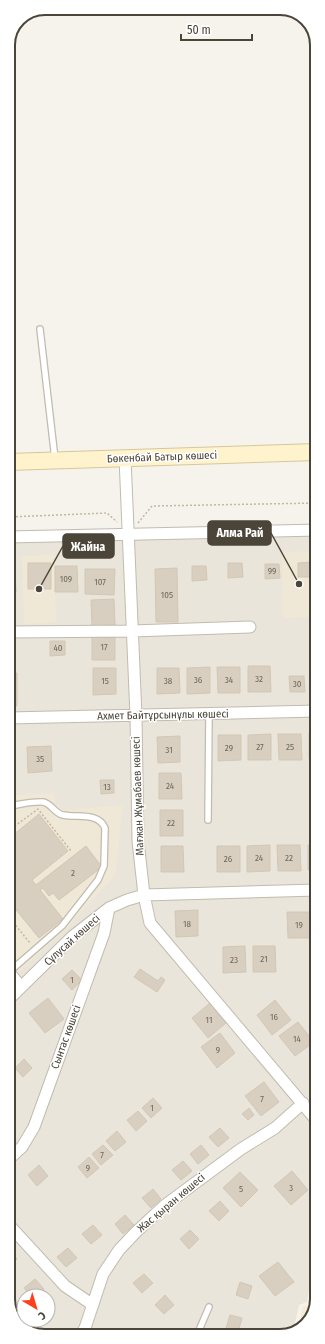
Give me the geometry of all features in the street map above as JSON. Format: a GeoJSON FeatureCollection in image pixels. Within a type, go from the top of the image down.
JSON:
{"type":"FeatureCollection","features":[{"type":"Feature","properties":{"kind":"main road","name":"Бөкенбай Батыр көшесі"},"geometry":{"type":"LineString","coordinates":[[15,462],[310,452]]}},
{"type":"Feature","properties":{"kind":"street","name":"Мағжан Жұмабаев көшесі"},"geometry":{"type":"LineString","coordinates":[[125,458],[136,716],[138,841],[144,895],[150,923],[310,1112]]}},
{"type":"Feature","properties":{"kind":"street"},"geometry":{"type":"LineString","coordinates":[[15,537],[128,530],[310,530]]}},
{"type":"Feature","properties":{"kind":"street"},"geometry":{"type":"LineString","coordinates":[[15,632],[132,631],[250,627]]}},
{"type":"Feature","properties":{"kind":"street","name":"Ахмет Байтұрсынұлы көшесі"},"geometry":{"type":"LineString","coordinates":[[15,718],[310,711]]}},
{"type":"Feature","properties":{"kind":"street","name":"Сұлусай көшесі"},"geometry":{"type":"LineString","coordinates":[[15,993],[73,936],[109,908],[127,900],[144,895],[310,890]]}},
{"type":"Feature","properties":{"kind":"street","name":"Сынтас көшесі"},"geometry":{"type":"LineString","coordinates":[[15,1153],[22,1147],[34,1127],[104,933],[109,908]]}},
{"type":"Feature","properties":{"kind":"street"},"geometry":{"type":"LineString","coordinates":[[15,979],[21,987]]}},
{"type":"Feature","properties":{"kind":"street","name":"Жас қыран көшесі"},"geometry":{"type":"LineString","coordinates":[[84,1329],[103,1274],[119,1250],[136,1232],[175,1198],[241,1149],[274,1128],[303,1103]]}},
{"type":"Feature","properties":{"kind":"street"},"geometry":{"type":"LineString","coordinates":[[15,1232],[65,1286],[93,1305]]}},
{"type":"Feature","properties":{"kind":"lane"},"geometry":{"type":"LineString","coordinates":[[40,329],[55,461]]}},
{"type":"Feature","properties":{"kind":"lane"},"geometry":{"type":"LineString","coordinates":[[208,820],[209,714]]}},
{"type":"Feature","properties":{"kind":"lane"},"geometry":{"type":"LineString","coordinates":[[15,805],[42,802],[49,804],[62,815],[95,818],[103,822],[105,828],[104,866],[98,880],[62,926],[15,966]]}},
{"type":"Feature","properties":{"kind":"lane"},"geometry":{"type":"LineString","coordinates":[[200,1329],[209,1307]]}},
{"type":"Feature","properties":{"kind":"path"},"geometry":{"type":"LineString","coordinates":[[15,517],[107,512],[128,530],[136,525],[152,506],[310,503]]}},
{"type":"Feature","properties":{"kind":"path"},"geometry":{"type":"LineString","coordinates":[[15,827],[38,809],[71,851]]}},
{"type":"Feature","properties":{"kind":"path"},"geometry":{"type":"LineString","coordinates":[[15,925],[35,949]]}},
{"type":"Feature","properties":{"kind":"shaded area"},"geometry":{"type":"Polygon","coordinates":[[[310,530],[310,1283],[307,1302],[299,1305],[295,1325],[280,1329],[43,1329],[37,1328],[56,1328],[56,1288],[16,1288],[16,1305],[15,537],[310,530]]]}},
{"type":"Feature","properties":{"kind":"shaded area"},"geometry":{"type":"Polygon","coordinates":[[[310,551],[310,617],[283,618],[282,552],[310,551]]]}},
{"type":"Feature","properties":{"kind":"shaded area"},"geometry":{"type":"Polygon","coordinates":[[[54,555],[56,622],[24,624],[22,556],[54,555]]]}},
{"type":"Feature","properties":{"kind":"shaded area"},"geometry":{"type":"Polygon","coordinates":[[[55,793],[55,804],[63,810],[123,805],[115,875],[68,927],[19,972],[15,967],[15,796],[55,793]]]}},
{"type":"Feature","properties":{"kind":"shaded area"},"geometry":{"type":"Polygon","coordinates":[[[309,1305],[306,1314],[299,1322],[303,1306],[309,1305]]]}},
{"type":"Feature","properties":{"kind":"building"},"geometry":{"type":"Polygon","coordinates":[[[310,562],[310,577],[298,577],[298,563],[310,562]]]}},
{"type":"Feature","properties":{"kind":"building"},"geometry":{"type":"Polygon","coordinates":[[[28,563],[51,563],[51,589],[28,589],[28,563]]]}},
{"type":"Feature","properties":{"kind":"building"},"geometry":{"type":"Polygon","coordinates":[[[228,563],[242,563],[243,577],[228,578],[228,563]]]}},
{"type":"Feature","properties":{"kind":"building"},"geometry":{"type":"Polygon","coordinates":[[[265,564],[279,564],[280,578],[265,579],[265,564]]]}},
{"type":"Feature","properties":{"kind":"building"},"geometry":{"type":"Polygon","coordinates":[[[55,566],[77,566],[78,592],[55,592],[55,566]]]}},
{"type":"Feature","properties":{"kind":"building"},"geometry":{"type":"Polygon","coordinates":[[[192,566],[206,566],[207,580],[192,581],[192,566]]]}},
{"type":"Feature","properties":{"kind":"building"},"geometry":{"type":"Polygon","coordinates":[[[15,567],[16,592],[15,592],[15,567]]]}},
{"type":"Feature","properties":{"kind":"building"},"geometry":{"type":"Polygon","coordinates":[[[177,568],[178,622],[156,622],[155,569],[177,568]]]}},
{"type":"Feature","properties":{"kind":"building"},"geometry":{"type":"Polygon","coordinates":[[[85,569],[115,569],[114,595],[85,594],[85,569]]]}},
{"type":"Feature","properties":{"kind":"building"},"geometry":{"type":"Polygon","coordinates":[[[114,599],[115,625],[92,626],[91,600],[114,599]]]}},
{"type":"Feature","properties":{"kind":"building"},"geometry":{"type":"Polygon","coordinates":[[[92,634],[115,634],[115,660],[92,660],[92,634]]]}},
{"type":"Feature","properties":{"kind":"building"},"geometry":{"type":"Polygon","coordinates":[[[50,641],[65,641],[65,655],[50,656],[50,641]]]}},
{"type":"Feature","properties":{"kind":"building"},"geometry":{"type":"Polygon","coordinates":[[[248,666],[270,666],[271,692],[248,692],[248,666]]]}},
{"type":"Feature","properties":{"kind":"building"},"geometry":{"type":"Polygon","coordinates":[[[210,667],[210,693],[187,694],[187,668],[210,667]]]}},
{"type":"Feature","properties":{"kind":"building"},"geometry":{"type":"Polygon","coordinates":[[[217,667],[240,667],[240,693],[218,693],[217,667]]]}},
{"type":"Feature","properties":{"kind":"building"},"geometry":{"type":"Polygon","coordinates":[[[93,668],[116,668],[116,694],[93,695],[93,668]]]}},
{"type":"Feature","properties":{"kind":"building"},"geometry":{"type":"Polygon","coordinates":[[[157,668],[179,668],[180,693],[157,694],[157,668]]]}},
{"type":"Feature","properties":{"kind":"building"},"geometry":{"type":"Polygon","coordinates":[[[15,673],[17,673],[17,706],[15,706],[15,673]]]}},
{"type":"Feature","properties":{"kind":"building"},"geometry":{"type":"Polygon","coordinates":[[[289,676],[304,676],[305,692],[290,692],[289,676]]]}},
{"type":"Feature","properties":{"kind":"building"},"geometry":{"type":"Polygon","coordinates":[[[309,733],[310,733],[310,759],[309,733]]]}},
{"type":"Feature","properties":{"kind":"building"},"geometry":{"type":"Polygon","coordinates":[[[271,734],[271,760],[248,760],[248,735],[271,734]]]}},
{"type":"Feature","properties":{"kind":"building"},"geometry":{"type":"Polygon","coordinates":[[[278,734],[301,734],[302,760],[279,760],[278,734]]]}},
{"type":"Feature","properties":{"kind":"building"},"geometry":{"type":"Polygon","coordinates":[[[218,735],[241,735],[241,760],[218,761],[218,735]]]}},
{"type":"Feature","properties":{"kind":"building"},"geometry":{"type":"Polygon","coordinates":[[[180,736],[180,762],[158,763],[157,737],[180,736]]]}},
{"type":"Feature","properties":{"kind":"building"},"geometry":{"type":"Polygon","coordinates":[[[51,746],[52,771],[28,773],[27,747],[51,746]]]}},
{"type":"Feature","properties":{"kind":"building"},"geometry":{"type":"Polygon","coordinates":[[[159,773],[181,773],[182,799],[159,799],[159,773]]]}},
{"type":"Feature","properties":{"kind":"building"},"geometry":{"type":"Polygon","coordinates":[[[100,780],[114,780],[114,793],[101,794],[100,780]]]}},
{"type":"Feature","properties":{"kind":"building"},"geometry":{"type":"Polygon","coordinates":[[[160,810],[183,810],[183,836],[160,836],[160,810]]]}},
{"type":"Feature","properties":{"kind":"building"},"geometry":{"type":"Polygon","coordinates":[[[39,814],[68,851],[32,880],[36,885],[86,846],[102,867],[59,900],[53,893],[49,896],[43,888],[40,890],[63,919],[39,938],[15,909],[15,833],[39,814]]]}},
{"type":"Feature","properties":{"kind":"building"},"geometry":{"type":"Polygon","coordinates":[[[270,845],[270,871],[247,872],[247,846],[270,845]]]}},
{"type":"Feature","properties":{"kind":"building"},"geometry":{"type":"Polygon","coordinates":[[[277,845],[300,845],[301,871],[278,871],[277,845]]]}},
{"type":"Feature","properties":{"kind":"building"},"geometry":{"type":"Polygon","coordinates":[[[308,845],[310,845],[310,870],[308,870],[308,845]]]}},
{"type":"Feature","properties":{"kind":"building"},"geometry":{"type":"Polygon","coordinates":[[[161,846],[183,846],[184,872],[161,872],[161,846]]]}},
{"type":"Feature","properties":{"kind":"building"},"geometry":{"type":"Polygon","coordinates":[[[217,846],[240,846],[240,872],[217,872],[217,846]]]}},
{"type":"Feature","properties":{"kind":"building"},"geometry":{"type":"Polygon","coordinates":[[[198,910],[198,936],[176,937],[175,911],[198,910]]]}},
{"type":"Feature","properties":{"kind":"building"},"geometry":{"type":"Polygon","coordinates":[[[287,912],[310,912],[310,938],[288,938],[287,912]]]}},
{"type":"Feature","properties":{"kind":"building"},"geometry":{"type":"Polygon","coordinates":[[[245,946],[246,972],[223,973],[223,947],[245,946]]]}},
{"type":"Feature","properties":{"kind":"building"},"geometry":{"type":"Polygon","coordinates":[[[253,946],[275,946],[276,972],[253,972],[253,946]]]}},
{"type":"Feature","properties":{"kind":"building"},"geometry":{"type":"Polygon","coordinates":[[[140,969],[158,981],[161,977],[165,980],[157,992],[134,977],[140,969]]]}},
{"type":"Feature","properties":{"kind":"building"},"geometry":{"type":"Polygon","coordinates":[[[72,970],[82,980],[72,990],[62,979],[72,970]]]}},
{"type":"Feature","properties":{"kind":"building"},"geometry":{"type":"Polygon","coordinates":[[[48,998],[64,1019],[45,1033],[29,1013],[48,998]]]}},
{"type":"Feature","properties":{"kind":"building"},"geometry":{"type":"Polygon","coordinates":[[[275,1000],[291,1020],[272,1035],[257,1015],[275,1000]]]}},
{"type":"Feature","properties":{"kind":"building"},"geometry":{"type":"Polygon","coordinates":[[[210,1003],[226,1023],[208,1038],[192,1018],[210,1003]]]}},
{"type":"Feature","properties":{"kind":"building"},"geometry":{"type":"Polygon","coordinates":[[[298,1022],[310,1037],[310,1045],[295,1056],[279,1036],[298,1022]]]}},
{"type":"Feature","properties":{"kind":"building"},"geometry":{"type":"Polygon","coordinates":[[[220,1033],[235,1053],[217,1068],[201,1047],[220,1033]]]}},
{"type":"Feature","properties":{"kind":"building"},"geometry":{"type":"Polygon","coordinates":[[[24,1059],[32,1068],[23,1077],[15,1068],[24,1059]]]}},
{"type":"Feature","properties":{"kind":"building"},"geometry":{"type":"Polygon","coordinates":[[[264,1082],[279,1102],[261,1116],[245,1096],[264,1082]]]}},
{"type":"Feature","properties":{"kind":"building"},"geometry":{"type":"Polygon","coordinates":[[[153,1098],[162,1108],[151,1118],[142,1108],[153,1098]]]}},
{"type":"Feature","properties":{"kind":"building"},"geometry":{"type":"Polygon","coordinates":[[[249,1108],[254,1115],[248,1120],[242,1114],[249,1108]]]}},
{"type":"Feature","properties":{"kind":"building"},"geometry":{"type":"Polygon","coordinates":[[[138,1111],[147,1121],[136,1131],[127,1120],[138,1111]]]}},
{"type":"Feature","properties":{"kind":"building"},"geometry":{"type":"Polygon","coordinates":[[[220,1128],[229,1138],[218,1147],[209,1137],[220,1128]]]}},
{"type":"Feature","properties":{"kind":"building"},"geometry":{"type":"Polygon","coordinates":[[[117,1131],[126,1142],[115,1151],[106,1141],[117,1131]]]}},
{"type":"Feature","properties":{"kind":"building"},"geometry":{"type":"Polygon","coordinates":[[[103,1145],[113,1155],[101,1165],[92,1154],[103,1145]]]}},
{"type":"Feature","properties":{"kind":"building"},"geometry":{"type":"Polygon","coordinates":[[[201,1145],[209,1155],[198,1164],[190,1154],[201,1145]]]}},
{"type":"Feature","properties":{"kind":"building"},"geometry":{"type":"Polygon","coordinates":[[[89,1157],[99,1168],[87,1178],[78,1167],[89,1157]]]}},
{"type":"Feature","properties":{"kind":"building"},"geometry":{"type":"Polygon","coordinates":[[[183,1161],[192,1171],[181,1180],[172,1170],[183,1161]]]}},
{"type":"Feature","properties":{"kind":"building"},"geometry":{"type":"Polygon","coordinates":[[[39,1165],[48,1176],[37,1186],[28,1175],[39,1165]]]}},
{"type":"Feature","properties":{"kind":"building"},"geometry":{"type":"Polygon","coordinates":[[[292,1171],[308,1190],[291,1205],[274,1186],[292,1171]]]}},
{"type":"Feature","properties":{"kind":"building"},"geometry":{"type":"Polygon","coordinates":[[[240,1172],[258,1190],[241,1207],[223,1188],[240,1172]]]}},
{"type":"Feature","properties":{"kind":"building"},"geometry":{"type":"Polygon","coordinates":[[[153,1189],[161,1199],[151,1208],[142,1198],[153,1189]]]}},
{"type":"Feature","properties":{"kind":"building"},"geometry":{"type":"Polygon","coordinates":[[[220,1201],[229,1211],[219,1221],[209,1211],[220,1201]]]}},
{"type":"Feature","properties":{"kind":"building"},"geometry":{"type":"Polygon","coordinates":[[[125,1215],[134,1225],[123,1234],[115,1224],[125,1215]]]}},
{"type":"Feature","properties":{"kind":"building"},"geometry":{"type":"Polygon","coordinates":[[[93,1225],[102,1235],[91,1244],[82,1234],[93,1225]]]}},
{"type":"Feature","properties":{"kind":"building"},"geometry":{"type":"Polygon","coordinates":[[[190,1230],[199,1239],[189,1249],[180,1239],[190,1230]]]}},
{"type":"Feature","properties":{"kind":"building"},"geometry":{"type":"Polygon","coordinates":[[[68,1248],[77,1258],[66,1267],[57,1257],[68,1248]]]}},
{"type":"Feature","properties":{"kind":"building"},"geometry":{"type":"Polygon","coordinates":[[[278,1262],[294,1282],[275,1296],[259,1276],[278,1262]]]}},
{"type":"Feature","properties":{"kind":"building"},"geometry":{"type":"Polygon","coordinates":[[[144,1274],[153,1283],[142,1293],[133,1283],[144,1274]]]}},
{"type":"Feature","properties":{"kind":"building"},"geometry":{"type":"Polygon","coordinates":[[[35,1279],[43,1288],[24,1288],[35,1279]]]}},
{"type":"Feature","properties":{"kind":"building"},"geometry":{"type":"Polygon","coordinates":[[[240,1282],[252,1286],[248,1299],[236,1295],[240,1282]]]}},
{"type":"Feature","properties":{"kind":"building"},"geometry":{"type":"Polygon","coordinates":[[[165,1295],[174,1305],[164,1314],[155,1305],[165,1295]]]}},
{"type":"Feature","properties":{"kind":"building"},"geometry":{"type":"Polygon","coordinates":[[[230,1315],[242,1318],[239,1329],[226,1328],[230,1315]]]}},
{"type":"Feature","properties":{"kind":"place","name":"Алма Рай"},"geometry":{"type":"Point","coordinates":[299,584]}},
{"type":"Feature","properties":{"kind":"place","name":"Жайна"},"geometry":{"type":"Point","coordinates":[39,589]}}]}
